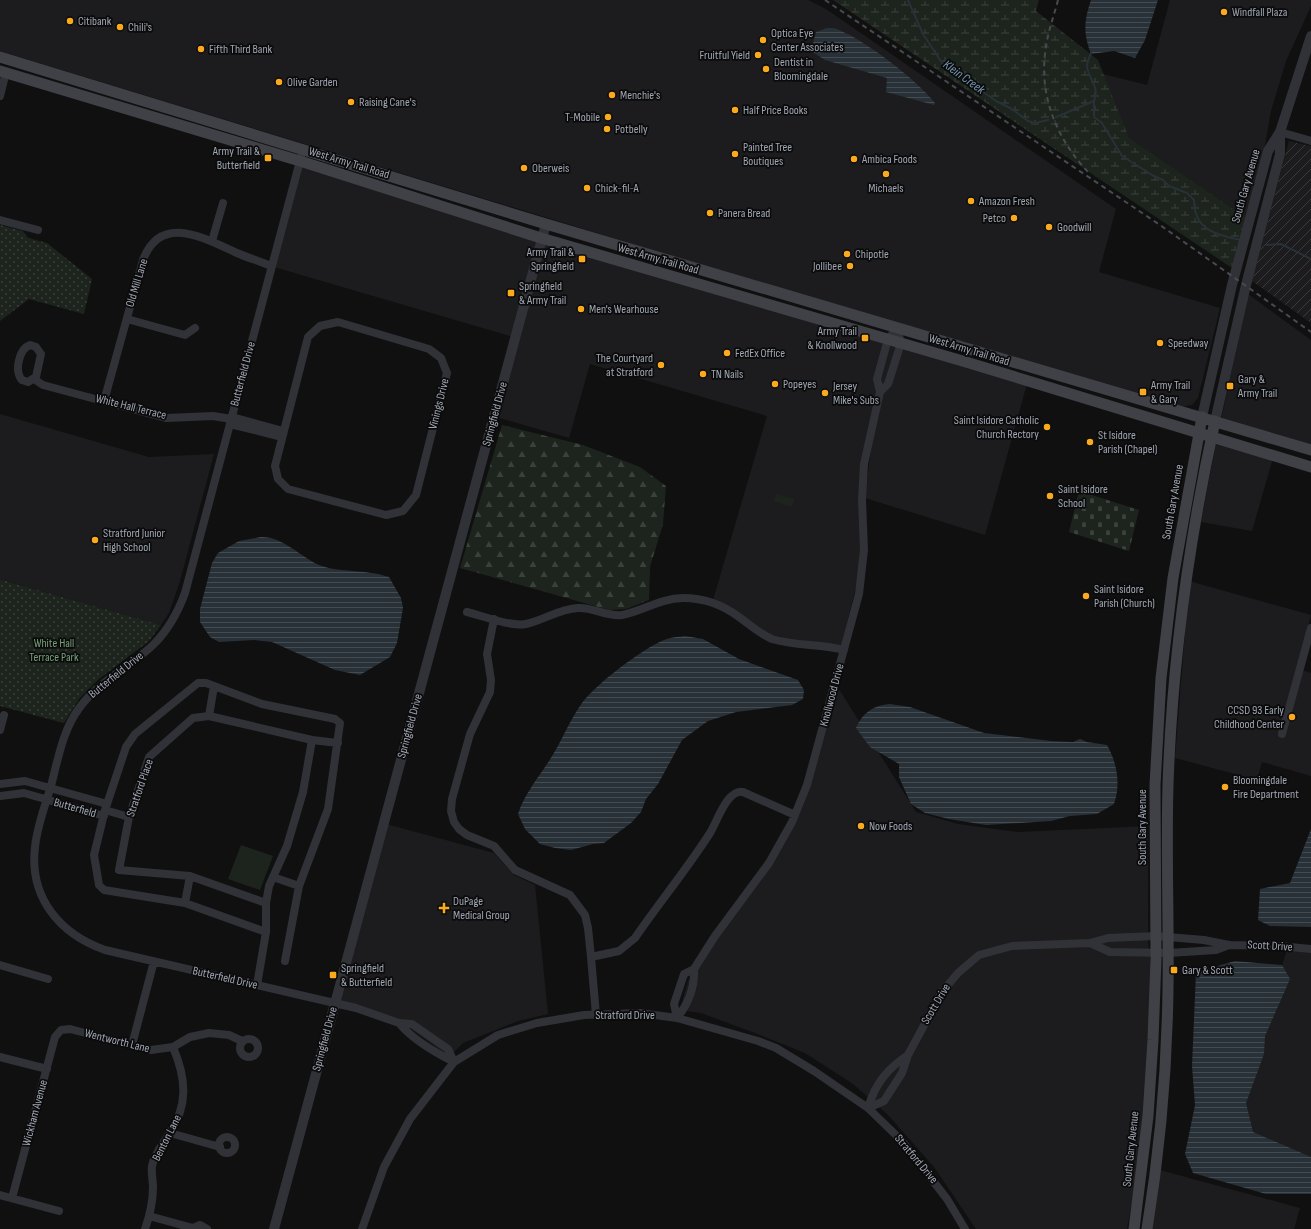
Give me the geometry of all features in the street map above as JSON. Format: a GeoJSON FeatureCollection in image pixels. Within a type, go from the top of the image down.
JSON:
{"type":"FeatureCollection","features":[{"type":"Feature","properties":{"kind":"main road","name":"West Army Trail Road"},"geometry":{"type":"LineString","coordinates":[[3,65],[150,102],[546,224],[1311,450]]}},
{"type":"Feature","properties":{"kind":"main road","name":"West Army Trail Road"},"geometry":{"type":"LineString","coordinates":[[3,65],[145,114],[300,161],[541,238],[888,339],[1211,438],[1311,467]]}},
{"type":"Feature","properties":{"kind":"main road"},"geometry":{"type":"LineString","coordinates":[[145,114],[150,102]]}},
{"type":"Feature","properties":{"kind":"main road","name":"South Gary Avenue"},"geometry":{"type":"LineString","coordinates":[[1134,1229],[1150,1087],[1156,953],[1156,772],[1158,720],[1167,622],[1178,546],[1202,417]]}},
{"type":"Feature","properties":{"kind":"main road","name":"South Gary Avenue"},"geometry":{"type":"LineString","coordinates":[[1147,1229],[1163,1092],[1168,1014],[1168,772],[1174,678],[1182,609],[1193,536],[1215,421]]}},
{"type":"Feature","properties":{"kind":"main road"},"geometry":{"type":"LineString","coordinates":[[1156,772],[1168,772]]}},
{"type":"Feature","properties":{"kind":"street"},"geometry":{"type":"LineString","coordinates":[[1311,36],[1280,132],[1311,140]]}},
{"type":"Feature","properties":{"kind":"street"},"geometry":{"type":"LineString","coordinates":[[0,96],[3,65]]}},
{"type":"Feature","properties":{"kind":"street","name":"South Gary Avenue"},"geometry":{"type":"LineString","coordinates":[[1202,417],[1232,285],[1268,151],[1280,132]]}},
{"type":"Feature","properties":{"kind":"street","name":"South Gary Avenue"},"geometry":{"type":"LineString","coordinates":[[1215,421],[1246,285],[1280,154],[1280,132]]}},
{"type":"Feature","properties":{"kind":"street","name":"Butterfield Drive"},"geometry":{"type":"LineString","coordinates":[[303,149],[180,607],[171,623],[153,645],[105,681],[81,706],[66,731],[37,834],[34,857],[36,879],[49,910],[71,934],[88,944],[334,1004],[356,1008],[399,1023],[407,1033],[438,1055],[454,1062]]}},
{"type":"Feature","properties":{"kind":"street"},"geometry":{"type":"LineString","coordinates":[[212,241],[223,203]]}},
{"type":"Feature","properties":{"kind":"street"},"geometry":{"type":"LineString","coordinates":[[0,220],[38,230]]}},
{"type":"Feature","properties":{"kind":"street","name":"Springfield Drive"},"geometry":{"type":"LineString","coordinates":[[274,1229],[546,224]]}},
{"type":"Feature","properties":{"kind":"street","name":"Old Mill Lane"},"geometry":{"type":"LineString","coordinates":[[104,401],[143,260],[154,243],[170,234],[185,232],[212,241],[238,254],[271,266]]}},
{"type":"Feature","properties":{"kind":"street"},"geometry":{"type":"LineString","coordinates":[[127,319],[185,334],[195,328]]}},
{"type":"Feature","properties":{"kind":"street","name":"Vinings Drive"},"geometry":{"type":"LineString","coordinates":[[338,322],[429,349],[441,358],[447,373],[416,495],[403,511],[386,515],[288,489],[278,479],[275,466],[282,434],[308,337],[320,326],[338,322]]}},
{"type":"Feature","properties":{"kind":"street"},"geometry":{"type":"LineString","coordinates":[[897,328],[901,343]]}},
{"type":"Feature","properties":{"kind":"street","name":"Knollwood Drive"},"geometry":{"type":"LineString","coordinates":[[677,1018],[674,1004],[684,974],[694,969],[715,936],[769,864],[795,815],[812,767],[859,594],[864,550],[862,490],[864,464],[880,392],[877,379],[888,339],[897,328]]}},
{"type":"Feature","properties":{"kind":"street","name":"Knollwood Drive"},"geometry":{"type":"LineString","coordinates":[[880,392],[888,384],[901,343]]}},
{"type":"Feature","properties":{"kind":"street","name":"White Hall Terrace"},"geometry":{"type":"LineString","coordinates":[[34,379],[43,385],[166,418],[213,416],[231,420]]}},
{"type":"Feature","properties":{"kind":"street"},"geometry":{"type":"LineString","coordinates":[[231,420],[282,434]]}},
{"type":"Feature","properties":{"kind":"street"},"geometry":{"type":"LineString","coordinates":[[467,612],[524,625],[569,608],[582,608],[607,614],[621,615],[634,612],[662,601],[682,598],[692,599],[722,606],[752,627],[772,638],[844,650]]}},
{"type":"Feature","properties":{"kind":"street"},"geometry":{"type":"LineString","coordinates":[[494,619],[487,654],[492,680],[490,692],[470,734],[452,799],[452,817],[459,829],[494,846],[515,870],[570,895],[585,915],[588,928],[596,1015]]}},
{"type":"Feature","properties":{"kind":"street"},"geometry":{"type":"LineString","coordinates":[[1282,734],[1311,628]]}},
{"type":"Feature","properties":{"kind":"street"},"geometry":{"type":"LineString","coordinates":[[266,932],[184,903],[104,890],[99,885],[94,855],[105,810],[126,747],[135,734],[198,684],[206,683],[262,704],[335,719],[340,723],[328,809],[299,886],[285,961]]}},
{"type":"Feature","properties":{"kind":"street"},"geometry":{"type":"LineString","coordinates":[[209,716],[214,686]]}},
{"type":"Feature","properties":{"kind":"street"},"geometry":{"type":"LineString","coordinates":[[0,730],[4,715]]}},
{"type":"Feature","properties":{"kind":"street","name":"Stratford Place"},"geometry":{"type":"LineString","coordinates":[[266,903],[190,876],[119,870],[129,817],[149,757],[193,718],[209,716],[312,740],[338,743]]}},
{"type":"Feature","properties":{"kind":"street"},"geometry":{"type":"LineString","coordinates":[[257,985],[266,932],[266,903],[269,886],[287,846],[304,792],[312,740]]}},
{"type":"Feature","properties":{"kind":"street","name":"Butterfield"},"geometry":{"type":"LineString","coordinates":[[0,784],[25,781],[50,788],[105,810],[129,817]]}},
{"type":"Feature","properties":{"kind":"street"},"geometry":{"type":"LineString","coordinates":[[591,957],[619,951],[635,938],[711,832],[728,800],[734,793],[743,792],[795,815]]}},
{"type":"Feature","properties":{"kind":"street","name":"Butterfield"},"geometry":{"type":"LineString","coordinates":[[0,796],[24,793],[47,800],[105,810]]}},
{"type":"Feature","properties":{"kind":"street"},"geometry":{"type":"LineString","coordinates":[[184,903],[190,876]]}},
{"type":"Feature","properties":{"kind":"street"},"geometry":{"type":"LineString","coordinates":[[273,877],[299,886]]}},
{"type":"Feature","properties":{"kind":"street","name":"Scott Drive"},"geometry":{"type":"LineString","coordinates":[[868,1108],[884,1101],[902,1073],[908,1055],[942,992],[958,973],[979,955],[1012,946],[1090,943],[1108,938],[1156,936],[1204,940],[1228,945],[1279,946],[1311,949]]}},
{"type":"Feature","properties":{"kind":"street","name":"Scott Drive"},"geometry":{"type":"LineString","coordinates":[[1090,943],[1110,952],[1156,953],[1216,950],[1228,945]]}},
{"type":"Feature","properties":{"kind":"street"},"geometry":{"type":"LineString","coordinates":[[132,1045],[154,961]]}},
{"type":"Feature","properties":{"kind":"street"},"geometry":{"type":"LineString","coordinates":[[0,965],[48,979]]}},
{"type":"Feature","properties":{"kind":"street","name":"Knollwood Drive"},"geometry":{"type":"LineString","coordinates":[[677,1018],[688,1003],[695,978],[694,969]]}},
{"type":"Feature","properties":{"kind":"street","name":"Stratford Drive"},"geometry":{"type":"LineString","coordinates":[[362,1229],[384,1167],[410,1119],[454,1062],[498,1035],[537,1023],[570,1017],[640,1013],[677,1018],[758,1040],[776,1048],[814,1070],[868,1108],[914,1154],[947,1199],[965,1229]]}},
{"type":"Feature","properties":{"kind":"street","name":"Wentworth Lane"},"geometry":{"type":"LineString","coordinates":[[61,1030],[70,1029],[150,1050],[173,1047]]}},
{"type":"Feature","properties":{"kind":"street","name":"Wickham Avenue"},"geometry":{"type":"LineString","coordinates":[[12,1198],[56,1036],[61,1030]]}},
{"type":"Feature","properties":{"kind":"street"},"geometry":{"type":"LineString","coordinates":[[173,1047],[190,1037],[209,1033],[229,1035],[242,1041]]}},
{"type":"Feature","properties":{"kind":"street","name":"Benton Lane"},"geometry":{"type":"LineString","coordinates":[[145,1229],[149,1216],[153,1187],[152,1166],[159,1148],[178,1119],[182,1106],[184,1087],[182,1068],[173,1047]]}},
{"type":"Feature","properties":{"kind":"street","name":"Scott Drive"},"geometry":{"type":"LineString","coordinates":[[868,1108],[873,1092],[892,1066],[908,1055]]}},
{"type":"Feature","properties":{"kind":"street"},"geometry":{"type":"LineString","coordinates":[[0,1057],[47,1069]]}},
{"type":"Feature","properties":{"kind":"street"},"geometry":{"type":"LineString","coordinates":[[170,1133],[220,1147]]}},
{"type":"Feature","properties":{"kind":"street"},"geometry":{"type":"LineString","coordinates":[[0,1195],[59,1211]]}},
{"type":"Feature","properties":{"kind":"street"},"geometry":{"type":"LineString","coordinates":[[149,1216],[193,1229],[200,1226],[206,1229]]}},
{"type":"Feature","properties":{"kind":"shaded area"},"geometry":{"type":"Polygon","coordinates":[[[0,0],[808,0],[826,9],[1116,209],[1099,272],[1220,308],[1198,398],[1192,405],[1179,407],[748,279],[0,51],[0,0]]]}},
{"type":"Feature","properties":{"kind":"shaded area"},"geometry":{"type":"Polygon","coordinates":[[[1091,0],[1158,0],[1145,40],[1135,58],[1114,51],[1091,54],[1085,27],[1091,0]]]}},
{"type":"Feature","properties":{"kind":"shaded area"},"geometry":{"type":"Polygon","coordinates":[[[1170,0],[1311,0],[1311,6],[1286,61],[1271,111],[1265,145],[1245,217],[1128,138],[1103,74],[1147,85],[1170,0]]]}},
{"type":"Feature","properties":{"kind":"shaded area"},"geometry":{"type":"Polygon","coordinates":[[[827,28],[838,29],[850,35],[890,62],[916,83],[935,103],[934,105],[886,92],[887,78],[825,60],[811,51],[816,32],[827,28]]]}},
{"type":"Feature","properties":{"kind":"shaded area"},"geometry":{"type":"Polygon","coordinates":[[[1289,141],[1311,146],[1311,323],[1252,281],[1289,141]]]}},
{"type":"Feature","properties":{"kind":"shaded area"},"geometry":{"type":"Polygon","coordinates":[[[302,165],[539,239],[513,337],[274,267],[302,165]]]}},
{"type":"Feature","properties":{"kind":"shaded area"},"geometry":{"type":"Polygon","coordinates":[[[544,242],[1027,384],[985,535],[865,498],[871,448],[864,446],[860,566],[841,646],[791,640],[772,635],[713,600],[767,416],[590,364],[569,438],[496,417],[544,242]]]}},
{"type":"Feature","properties":{"kind":"shaded area"},"geometry":{"type":"Polygon","coordinates":[[[1248,294],[1311,340],[1311,446],[1221,420],[1248,294]]]}},
{"type":"Feature","properties":{"kind":"shaded area","name":"Stratford Junior High School"},"geometry":{"type":"Polygon","coordinates":[[[0,414],[149,457],[214,454],[180,581],[169,613],[161,625],[0,579],[0,414]]]}},
{"type":"Feature","properties":{"kind":"shaded area"},"geometry":{"type":"Polygon","coordinates":[[[1216,443],[1273,458],[1252,531],[1201,522],[1216,443]]]}},
{"type":"Feature","properties":{"kind":"shaded area"},"geometry":{"type":"Polygon","coordinates":[[[261,537],[284,543],[319,565],[335,569],[371,573],[389,577],[401,598],[403,608],[397,643],[390,657],[360,675],[335,670],[272,642],[254,640],[219,642],[210,637],[200,622],[200,609],[212,563],[218,553],[239,541],[261,537]]]}},
{"type":"Feature","properties":{"kind":"shaded area"},"geometry":{"type":"Polygon","coordinates":[[[1189,581],[1311,615],[1297,669],[1311,673],[1311,776],[1262,762],[1257,780],[1175,758],[1189,581]]]}},
{"type":"Feature","properties":{"kind":"shaded area"},"geometry":{"type":"Polygon","coordinates":[[[685,636],[703,639],[739,659],[798,680],[804,690],[803,699],[792,705],[736,712],[708,721],[682,740],[658,784],[646,799],[641,812],[631,823],[604,843],[593,844],[571,850],[540,844],[525,829],[518,814],[528,793],[553,754],[582,703],[608,677],[644,651],[667,639],[685,636]]]}},
{"type":"Feature","properties":{"kind":"shaded area"},"geometry":{"type":"Polygon","coordinates":[[[837,686],[916,812],[958,824],[1018,832],[1148,826],[1148,942],[1151,966],[1149,1048],[1138,1169],[1127,1229],[976,1229],[934,1167],[888,1115],[853,1084],[805,1053],[701,1013],[680,1010],[688,981],[799,814],[837,686]]]}},
{"type":"Feature","properties":{"kind":"shaded area"},"geometry":{"type":"Polygon","coordinates":[[[890,704],[910,707],[984,733],[1051,741],[1073,742],[1080,739],[1087,742],[1107,745],[1117,774],[1117,789],[1114,804],[1097,814],[1070,816],[1051,821],[986,825],[949,819],[925,813],[911,804],[899,777],[899,764],[870,747],[856,728],[865,714],[869,711],[879,706],[890,704]]]}},
{"type":"Feature","properties":{"kind":"shaded area"},"geometry":{"type":"Polygon","coordinates":[[[386,824],[494,853],[514,875],[535,885],[548,1014],[518,1021],[463,1043],[449,1057],[400,1021],[338,1002],[386,824]]]}},
{"type":"Feature","properties":{"kind":"shaded area"},"geometry":{"type":"Polygon","coordinates":[[[1311,829],[1311,927],[1270,926],[1258,920],[1260,889],[1290,883],[1311,829]]]}},
{"type":"Feature","properties":{"kind":"shaded area"},"geometry":{"type":"Polygon","coordinates":[[[1287,950],[1311,953],[1311,1190],[1231,1121],[1287,950]]]}},
{"type":"Feature","properties":{"kind":"shaded area"},"geometry":{"type":"Polygon","coordinates":[[[1235,961],[1282,965],[1290,979],[1265,1036],[1264,1054],[1246,1103],[1253,1132],[1311,1157],[1311,1194],[1266,1194],[1193,1173],[1185,1154],[1195,1105],[1192,1066],[1196,972],[1235,961]]]}},
{"type":"Feature","properties":{"kind":"shaded area"},"geometry":{"type":"Polygon","coordinates":[[[1160,1170],[1300,1208],[1294,1229],[1151,1229],[1160,1170]]]}},
{"type":"Feature","properties":{"kind":"green space"},"geometry":{"type":"Polygon","coordinates":[[[833,0],[1039,0],[1036,11],[1098,60],[1129,138],[1245,217],[1232,268],[833,0]]]}},
{"type":"Feature","properties":{"kind":"green space"},"geometry":{"type":"Polygon","coordinates":[[[0,225],[23,231],[28,238],[47,243],[92,279],[84,314],[29,299],[0,321],[0,225]]]}},
{"type":"Feature","properties":{"kind":"green space"},"geometry":{"type":"Polygon","coordinates":[[[502,425],[583,445],[640,467],[666,486],[663,524],[650,567],[649,600],[626,609],[609,610],[460,568],[502,425]]]}},
{"type":"Feature","properties":{"kind":"green space"},"geometry":{"type":"Polygon","coordinates":[[[1079,491],[1139,510],[1129,551],[1069,532],[1079,491]]]}},
{"type":"Feature","properties":{"kind":"green space"},"geometry":{"type":"Polygon","coordinates":[[[776,494],[794,499],[792,507],[774,501],[776,494]]]}},
{"type":"Feature","properties":{"kind":"green space","name":"White Hall Terrace Park"},"geometry":{"type":"Polygon","coordinates":[[[0,579],[161,625],[149,641],[99,679],[79,699],[64,723],[0,706],[0,579]]]}},
{"type":"Feature","properties":{"kind":"green space"},"geometry":{"type":"Polygon","coordinates":[[[241,845],[273,856],[260,890],[228,879],[241,845]]]}},
{"type":"Feature","properties":{"kind":"waterway","name":"Klein Creek"},"geometry":{"type":"LineString","coordinates":[[908,0],[923,34],[942,63],[996,101],[1012,109],[1028,121],[1035,123],[1048,120]]}},
{"type":"Feature","properties":{"kind":"waterway","name":"Klein Creek"},"geometry":{"type":"LineString","coordinates":[[1056,117],[1094,101],[1096,93],[1087,66],[1091,53]]}},
{"type":"Feature","properties":{"kind":"waterway"},"geometry":{"type":"LineString","coordinates":[[1094,101],[1094,117],[1102,123],[1122,156],[1152,175],[1163,180],[1169,186],[1187,193],[1194,200],[1195,210],[1202,225],[1215,233],[1241,240]]}},
{"type":"Feature","properties":{"kind":"waterway"},"geometry":{"type":"LineString","coordinates":[[1267,245],[1281,244],[1311,259]]}},
{"type":"Feature","properties":{"kind":"railway"},"geometry":{"type":"LineString","coordinates":[[825,0],[1160,225],[1311,332]]}},
{"type":"Feature","properties":{"kind":"railway"},"geometry":{"type":"LineString","coordinates":[[1058,0],[1046,47],[1044,64],[1047,98],[1052,114],[1067,145],[1088,172]]}},
{"type":"Feature","properties":{"kind":"place","name":"Windfall Plaza"},"geometry":{"type":"Point","coordinates":[1224,12]}},
{"type":"Feature","properties":{"kind":"place","name":"Citibank"},"geometry":{"type":"Point","coordinates":[70,21]}},
{"type":"Feature","properties":{"kind":"place","name":"Chili's"},"geometry":{"type":"Point","coordinates":[120,27]}},
{"type":"Feature","properties":{"kind":"place","name":"Optica Eye Center Associates"},"geometry":{"type":"Point","coordinates":[763,40]}},
{"type":"Feature","properties":{"kind":"place","name":"Fifth Third Bank"},"geometry":{"type":"Point","coordinates":[201,49]}},
{"type":"Feature","properties":{"kind":"place","name":"Fruitful Yield"},"geometry":{"type":"Point","coordinates":[758,55]}},
{"type":"Feature","properties":{"kind":"place","name":"Dentist in Bloomingdale"},"geometry":{"type":"Point","coordinates":[766,69]}},
{"type":"Feature","properties":{"kind":"place","name":"Olive Garden"},"geometry":{"type":"Point","coordinates":[279,82]}},
{"type":"Feature","properties":{"kind":"place","name":"Menchie's"},"geometry":{"type":"Point","coordinates":[612,95]}},
{"type":"Feature","properties":{"kind":"place","name":"Raising Cane's"},"geometry":{"type":"Point","coordinates":[351,102]}},
{"type":"Feature","properties":{"kind":"place","name":"Half Price Books"},"geometry":{"type":"Point","coordinates":[735,110]}},
{"type":"Feature","properties":{"kind":"place","name":"T-Mobile"},"geometry":{"type":"Point","coordinates":[608,117]}},
{"type":"Feature","properties":{"kind":"place","name":"Potbelly"},"geometry":{"type":"Point","coordinates":[607,129]}},
{"type":"Feature","properties":{"kind":"place","name":"Painted Tree Boutiques"},"geometry":{"type":"Point","coordinates":[735,154]}},
{"type":"Feature","properties":{"kind":"place","name":"Army Trail & Butterfield"},"geometry":{"type":"Point","coordinates":[268,158]}},
{"type":"Feature","properties":{"kind":"place","name":"Ambica Foods"},"geometry":{"type":"Point","coordinates":[854,159]}},
{"type":"Feature","properties":{"kind":"place","name":"Oberweis"},"geometry":{"type":"Point","coordinates":[524,168]}},
{"type":"Feature","properties":{"kind":"place","name":"Michaels"},"geometry":{"type":"Point","coordinates":[886,174]}},
{"type":"Feature","properties":{"kind":"place","name":"Chick-fil-A"},"geometry":{"type":"Point","coordinates":[587,188]}},
{"type":"Feature","properties":{"kind":"place","name":"Amazon Fresh"},"geometry":{"type":"Point","coordinates":[971,201]}},
{"type":"Feature","properties":{"kind":"place","name":"Panera Bread"},"geometry":{"type":"Point","coordinates":[710,213]}},
{"type":"Feature","properties":{"kind":"place","name":"Petco"},"geometry":{"type":"Point","coordinates":[1014,218]}},
{"type":"Feature","properties":{"kind":"place","name":"Goodwill"},"geometry":{"type":"Point","coordinates":[1049,227]}},
{"type":"Feature","properties":{"kind":"place","name":"Chipotle"},"geometry":{"type":"Point","coordinates":[847,254]}},
{"type":"Feature","properties":{"kind":"place","name":"Army Trail & Springfield"},"geometry":{"type":"Point","coordinates":[582,259]}},
{"type":"Feature","properties":{"kind":"place","name":"Jollibee"},"geometry":{"type":"Point","coordinates":[850,266]}},
{"type":"Feature","properties":{"kind":"place","name":"Springfield & Army Trail"},"geometry":{"type":"Point","coordinates":[511,293]}},
{"type":"Feature","properties":{"kind":"place","name":"Men's Wearhouse"},"geometry":{"type":"Point","coordinates":[581,309]}},
{"type":"Feature","properties":{"kind":"place","name":"Army Trail & Knollwood"},"geometry":{"type":"Point","coordinates":[865,338]}},
{"type":"Feature","properties":{"kind":"place","name":"Speedway"},"geometry":{"type":"Point","coordinates":[1160,343]}},
{"type":"Feature","properties":{"kind":"place","name":"FedEx Office"},"geometry":{"type":"Point","coordinates":[727,353]}},
{"type":"Feature","properties":{"kind":"place","name":"The Courtyard at Stratford"},"geometry":{"type":"Point","coordinates":[661,365]}},
{"type":"Feature","properties":{"kind":"place","name":"TN Nails"},"geometry":{"type":"Point","coordinates":[703,374]}},
{"type":"Feature","properties":{"kind":"place","name":"Popeyes"},"geometry":{"type":"Point","coordinates":[775,384]}},
{"type":"Feature","properties":{"kind":"place","name":"Gary & Army Trail"},"geometry":{"type":"Point","coordinates":[1230,386]}},
{"type":"Feature","properties":{"kind":"place","name":"Army Trail & Gary"},"geometry":{"type":"Point","coordinates":[1143,392]}},
{"type":"Feature","properties":{"kind":"place","name":"Jersey Mike's Subs"},"geometry":{"type":"Point","coordinates":[825,393]}},
{"type":"Feature","properties":{"kind":"place","name":"Saint Isidore Catholic Church Rectory"},"geometry":{"type":"Point","coordinates":[1047,427]}},
{"type":"Feature","properties":{"kind":"place","name":"St Isidore Parish (Chapel)"},"geometry":{"type":"Point","coordinates":[1090,442]}},
{"type":"Feature","properties":{"kind":"place","name":"Saint Isidore School"},"geometry":{"type":"Point","coordinates":[1050,496]}},
{"type":"Feature","properties":{"kind":"place","name":"Stratford Junior High School"},"geometry":{"type":"Point","coordinates":[95,540]}},
{"type":"Feature","properties":{"kind":"place","name":"Saint Isidore Parish (Church)"},"geometry":{"type":"Point","coordinates":[1086,596]}},
{"type":"Feature","properties":{"kind":"place","name":"CCSD 93 Early Childhood Center"},"geometry":{"type":"Point","coordinates":[1292,717]}},
{"type":"Feature","properties":{"kind":"place","name":"Bloomingdale Fire Department"},"geometry":{"type":"Point","coordinates":[1225,787]}},
{"type":"Feature","properties":{"kind":"place","name":"Now Foods"},"geometry":{"type":"Point","coordinates":[861,826]}},
{"type":"Feature","properties":{"kind":"place","name":"DuPage Medical Group"},"geometry":{"type":"Point","coordinates":[444,908]}},
{"type":"Feature","properties":{"kind":"place","name":"Gary & Scott"},"geometry":{"type":"Point","coordinates":[1174,970]}},
{"type":"Feature","properties":{"kind":"place","name":"Springfield & Butterfield"},"geometry":{"type":"Point","coordinates":[333,975]}}]}
